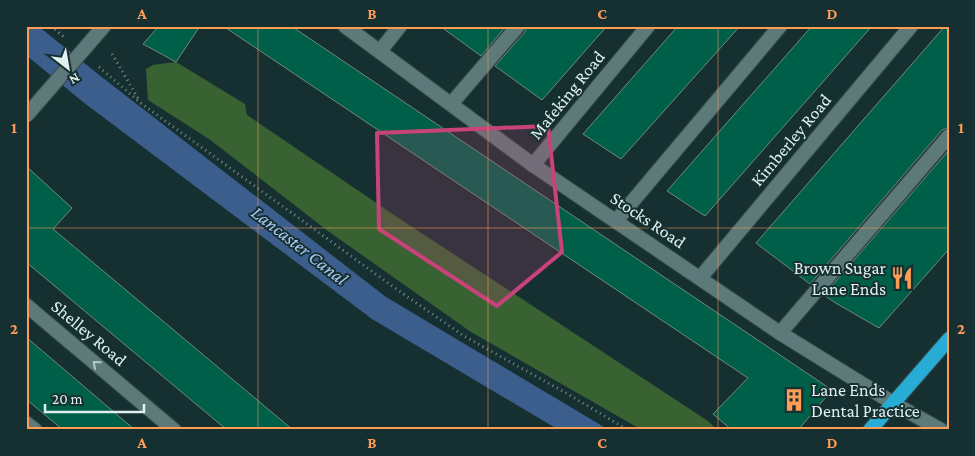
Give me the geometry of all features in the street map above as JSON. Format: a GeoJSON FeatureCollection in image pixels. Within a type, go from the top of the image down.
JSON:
{"type":"FeatureCollection","features":[{"type":"Feature","properties":{"kind":"highway"},"geometry":{"type":"LineString","coordinates":[[870,430],[949,339]]}},
{"type":"Feature","properties":{"kind":"street","name":"Stocks Road"},"geometry":{"type":"LineString","coordinates":[[345,26],[534,165],[780,333],[893,403],[941,430]]}},
{"type":"Feature","properties":{"kind":"street"},"geometry":{"type":"LineString","coordinates":[[380,51],[400,26]]}},
{"type":"Feature","properties":{"kind":"street"},"geometry":{"type":"LineString","coordinates":[[451,104],[518,26]]}},
{"type":"Feature","properties":{"kind":"street","name":"Mafeking Road"},"geometry":{"type":"LineString","coordinates":[[534,165],[648,26]]}},
{"type":"Feature","properties":{"kind":"street"},"geometry":{"type":"LineString","coordinates":[[616,221],[780,26]]}},
{"type":"Feature","properties":{"kind":"street","name":"Kimberley Road"},"geometry":{"type":"LineString","coordinates":[[700,278],[911,26]]}},
{"type":"Feature","properties":{"kind":"street"},"geometry":{"type":"LineString","coordinates":[[26,116],[101,29]]}},
{"type":"Feature","properties":{"kind":"street"},"geometry":{"type":"LineString","coordinates":[[780,333],[949,136]]}},
{"type":"Feature","properties":{"kind":"street","name":"Shelley Road"},"geometry":{"type":"LineString","coordinates":[[27,308],[174,430]]}},
{"type":"Feature","properties":{"kind":"street"},"geometry":{"type":"LineString","coordinates":[[26,423],[35,430]]}},
{"type":"Feature","properties":{"kind":"path"},"geometry":{"type":"LineString","coordinates":[[51,26],[68,40]]}},
{"type":"Feature","properties":{"kind":"path"},"geometry":{"type":"LineString","coordinates":[[101,29],[142,104]]}},
{"type":"Feature","properties":{"kind":"path"},"geometry":{"type":"LineString","coordinates":[[97,66],[142,104],[464,336],[628,430]]}},
{"type":"Feature","properties":{"kind":"highlighted area"},"geometry":{"type":"Polygon","coordinates":[[[548,126],[562,252],[497,306],[379,229],[377,133],[548,126]]]}},
{"type":"Feature","properties":{"kind":"green space"},"geometry":{"type":"Polygon","coordinates":[[[176,62],[245,104],[247,115],[397,217],[708,421],[717,430],[642,430],[471,332],[328,231],[209,139],[148,100],[146,69],[153,65],[176,62]]]}},
{"type":"Feature","properties":{"kind":"water","name":"Lancaster Canal"},"geometry":{"type":"Polygon","coordinates":[[[26,26],[38,26],[386,297],[609,430],[559,430],[372,319],[83,102],[26,55],[26,26]]]}},
{"type":"Feature","properties":{"kind":"building"},"geometry":{"type":"Polygon","coordinates":[[[159,26],[200,26],[176,62],[143,44],[159,26]]]}},
{"type":"Feature","properties":{"kind":"building"},"geometry":{"type":"Polygon","coordinates":[[[223,26],[291,26],[832,390],[798,430],[732,430],[713,414],[748,378],[223,26]]]}},
{"type":"Feature","properties":{"kind":"building"},"geometry":{"type":"Polygon","coordinates":[[[440,26],[506,26],[481,56],[440,26]]]}},
{"type":"Feature","properties":{"kind":"building"},"geometry":{"type":"Polygon","coordinates":[[[527,26],[607,26],[542,100],[495,66],[525,32],[527,26]]]}},
{"type":"Feature","properties":{"kind":"building"},"geometry":{"type":"Polygon","coordinates":[[[678,26],[740,26],[621,159],[583,134],[678,26]]]}},
{"type":"Feature","properties":{"kind":"building"},"geometry":{"type":"Polygon","coordinates":[[[812,26],[872,26],[705,216],[667,191],[812,26]]]}},
{"type":"Feature","properties":{"kind":"building"},"geometry":{"type":"Polygon","coordinates":[[[945,26],[949,26],[949,127],[942,130],[810,284],[756,243],[945,26]]]}},
{"type":"Feature","properties":{"kind":"building"},"geometry":{"type":"Polygon","coordinates":[[[949,150],[949,249],[879,328],[824,295],[949,150]]]}},
{"type":"Feature","properties":{"kind":"building"},"geometry":{"type":"Polygon","coordinates":[[[26,166],[72,208],[53,229],[293,430],[227,430],[26,262],[26,166]]]}},
{"type":"Feature","properties":{"kind":"building"},"geometry":{"type":"Polygon","coordinates":[[[26,337],[135,430],[63,430],[26,399],[26,337]]]}},
{"type":"Feature","properties":{"kind":"place","name":"Brown Sugar Lane Ends"},"geometry":{"type":"Point","coordinates":[902,278]}},
{"type":"Feature","properties":{"kind":"place","name":"Lane Ends Dental Practice"},"geometry":{"type":"Point","coordinates":[794,400]}}]}
